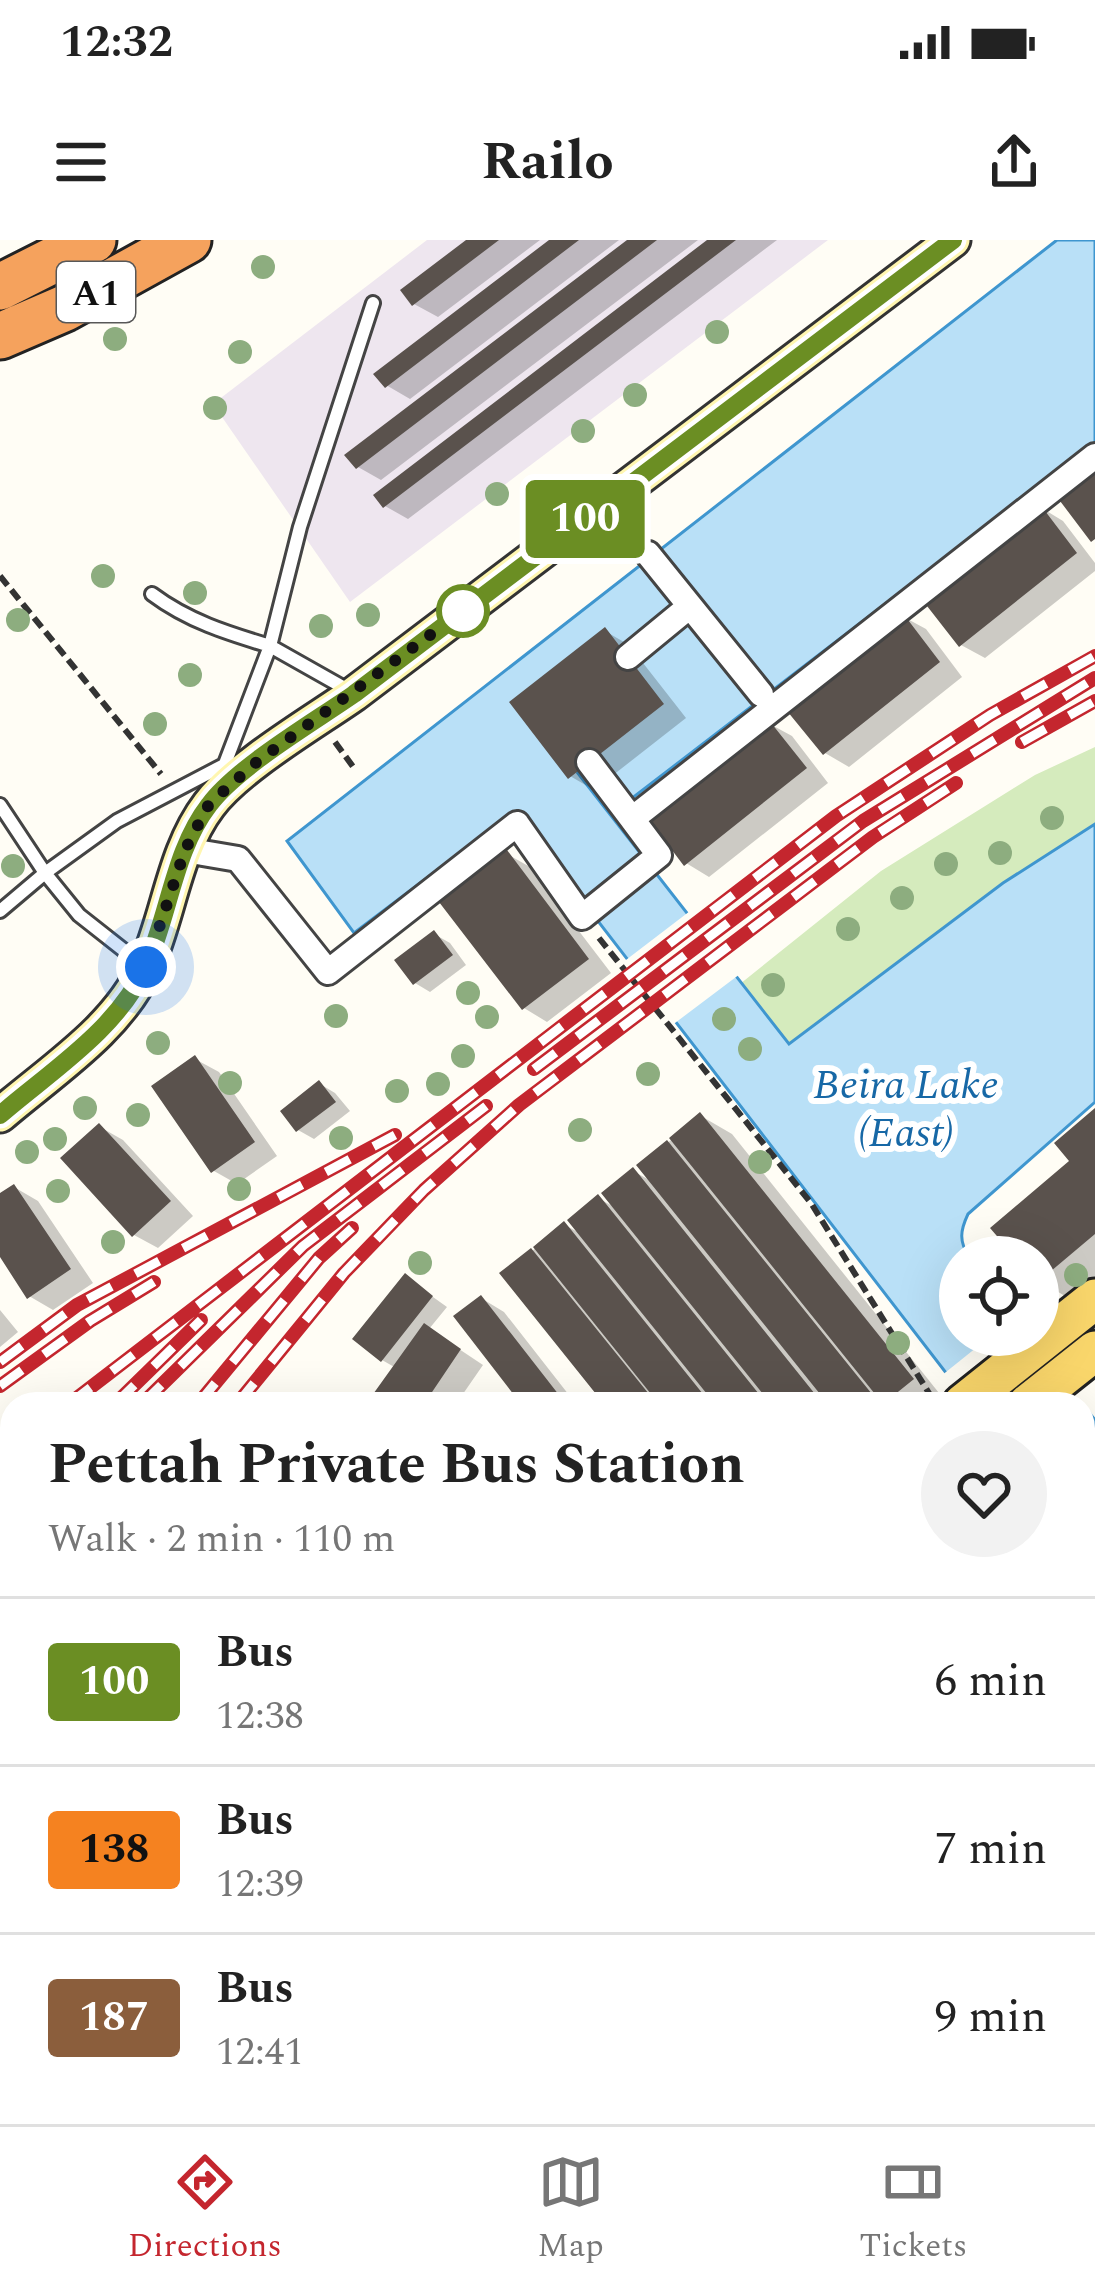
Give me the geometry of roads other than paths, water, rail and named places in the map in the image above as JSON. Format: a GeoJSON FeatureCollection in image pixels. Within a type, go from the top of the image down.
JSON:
{"type":"FeatureCollection","features":[{"type":"Feature","properties":{"kind":"highway","name":"A1"},"geometry":{"type":"LineString","coordinates":[[0,287],[93,240]]}},
{"type":"Feature","properties":{"kind":"highway","name":"A1"},"geometry":{"type":"LineString","coordinates":[[0,336],[65,308],[188,240]]}},
{"type":"Feature","properties":{"kind":"main road"},"geometry":{"type":"LineString","coordinates":[[978,1392],[1095,1299]]}},
{"type":"Feature","properties":{"kind":"main road"},"geometry":{"type":"LineString","coordinates":[[1043,1392],[1089,1356]]}},
{"type":"Feature","properties":{"kind":"street"},"geometry":{"type":"LineString","coordinates":[[0,1115],[120,1012],[146,967],[185,850],[209,804],[258,761],[354,694],[953,240]]}},
{"type":"Feature","properties":{"kind":"street"},"geometry":{"type":"LineString","coordinates":[[632,819],[1095,456]]}},
{"type":"Feature","properties":{"kind":"street"},"geometry":{"type":"LineString","coordinates":[[648,554],[761,694]]}},
{"type":"Feature","properties":{"kind":"street"},"geometry":{"type":"LineString","coordinates":[[628,656],[690,606]]}},
{"type":"Feature","properties":{"kind":"street"},"geometry":{"type":"LineString","coordinates":[[185,850],[238,859],[328,972],[517,824],[582,916],[659,855],[589,763]]}},
{"type":"Feature","properties":{"kind":"lane"},"geometry":{"type":"LineString","coordinates":[[209,804],[270,646],[300,527],[373,303]]}},
{"type":"Feature","properties":{"kind":"lane"},"geometry":{"type":"LineString","coordinates":[[152,594],[208,627],[270,646],[354,694]]}},
{"type":"Feature","properties":{"kind":"lane"},"geometry":{"type":"LineString","coordinates":[[0,911],[117,821],[224,765]]}},
{"type":"Feature","properties":{"kind":"lane"},"geometry":{"type":"LineString","coordinates":[[0,805],[79,914],[146,967]]}},
{"type":"Feature","properties":{"kind":"water","name":"Beira Lake (East)"},"geometry":{"type":"Polygon","coordinates":[[[1057,240],[1095,240],[1095,443],[631,799],[577,772],[789,1044],[1003,883],[1095,824],[1095,1102],[968,1214],[962,1236],[939,1236],[939,1356],[1044,1356],[1073,1392],[961,1392],[514,812],[354,933],[287,841],[1057,240]]]}},
{"type":"Feature","properties":{"kind":"railway"},"geometry":{"type":"LineString","coordinates":[[85,1392],[836,816],[990,715],[1095,656]]}},
{"type":"Feature","properties":{"kind":"railway"},"geometry":{"type":"LineString","coordinates":[[534,1069],[863,821],[1095,678]]}},
{"type":"Feature","properties":{"kind":"railway"},"geometry":{"type":"LineString","coordinates":[[1022,742],[1095,701]]}},
{"type":"Feature","properties":{"kind":"railway"},"geometry":{"type":"LineString","coordinates":[[247,1392],[344,1273],[424,1190],[519,1105],[873,837],[956,783]]}},
{"type":"Feature","properties":{"kind":"railway"},"geometry":{"type":"LineString","coordinates":[[154,1392],[303,1246],[486,1106]]}},
{"type":"Feature","properties":{"kind":"railway"},"geometry":{"type":"LineString","coordinates":[[0,1362],[77,1305],[395,1135]]}},
{"type":"Feature","properties":{"kind":"railway"},"geometry":{"type":"LineString","coordinates":[[208,1392],[319,1258],[352,1228]]}},
{"type":"Feature","properties":{"kind":"railway"},"geometry":{"type":"LineString","coordinates":[[0,1386],[154,1282]]}},
{"type":"Feature","properties":{"kind":"railway"},"geometry":{"type":"LineString","coordinates":[[127,1392],[201,1320]]}}]}
